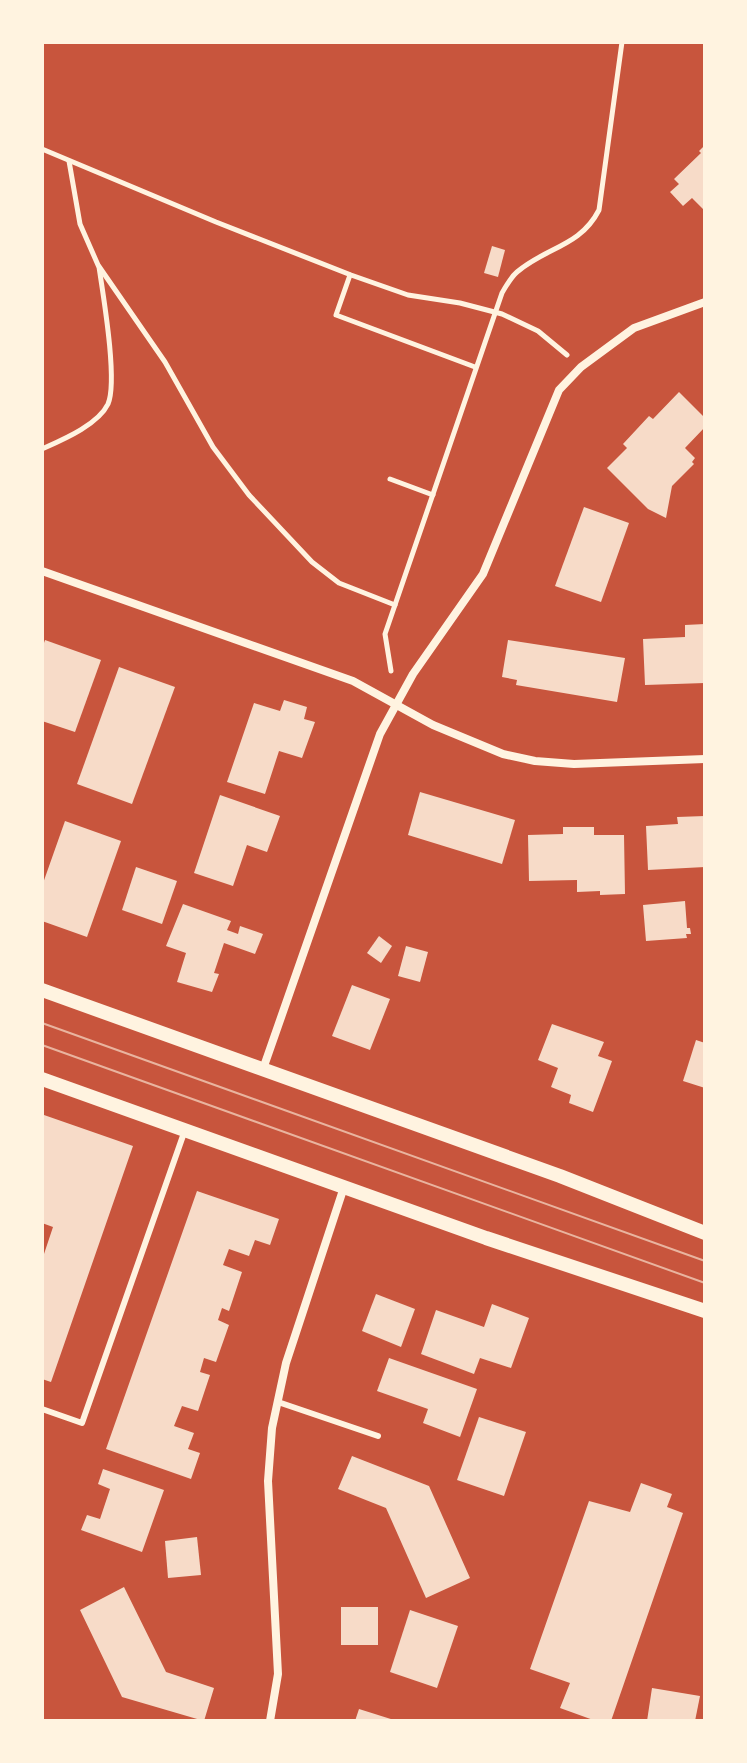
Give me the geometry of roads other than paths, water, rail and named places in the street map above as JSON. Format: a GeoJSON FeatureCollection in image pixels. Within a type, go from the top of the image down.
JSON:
{"type":"FeatureCollection","features":[{"type":"Feature","properties":{"kind":"street"},"geometry":{"type":"LineString","coordinates":[[263,1069],[380,734],[413,674],[483,574],[559,390],[581,367],[634,328],[705,302]]}},
{"type":"Feature","properties":{"kind":"street"},"geometry":{"type":"LineString","coordinates":[[42,571],[353,681],[433,725],[503,754],[535,761],[574,764],[705,759]]}},
{"type":"Feature","properties":{"kind":"street"},"geometry":{"type":"LineString","coordinates":[[42,990],[546,1171],[705,1233]]}},
{"type":"Feature","properties":{"kind":"street"},"geometry":{"type":"LineString","coordinates":[[42,1079],[705,1311]]}},
{"type":"Feature","properties":{"kind":"street"},"geometry":{"type":"LineString","coordinates":[[270,1721],[278,1674],[268,1481],[272,1428],[286,1363],[344,1187]]}},
{"type":"Feature","properties":{"kind":"lane"},"geometry":{"type":"LineString","coordinates":[[42,1409],[82,1423],[185,1130]]}},
{"type":"Feature","properties":{"kind":"lane"},"geometry":{"type":"LineString","coordinates":[[278,1402],[378,1436]]}},
{"type":"Feature","properties":{"kind":"tram line"},"geometry":{"type":"LineString","coordinates":[[42,1023],[705,1261]]}},
{"type":"Feature","properties":{"kind":"tram line"},"geometry":{"type":"LineString","coordinates":[[42,1045],[705,1283]]}}]}
